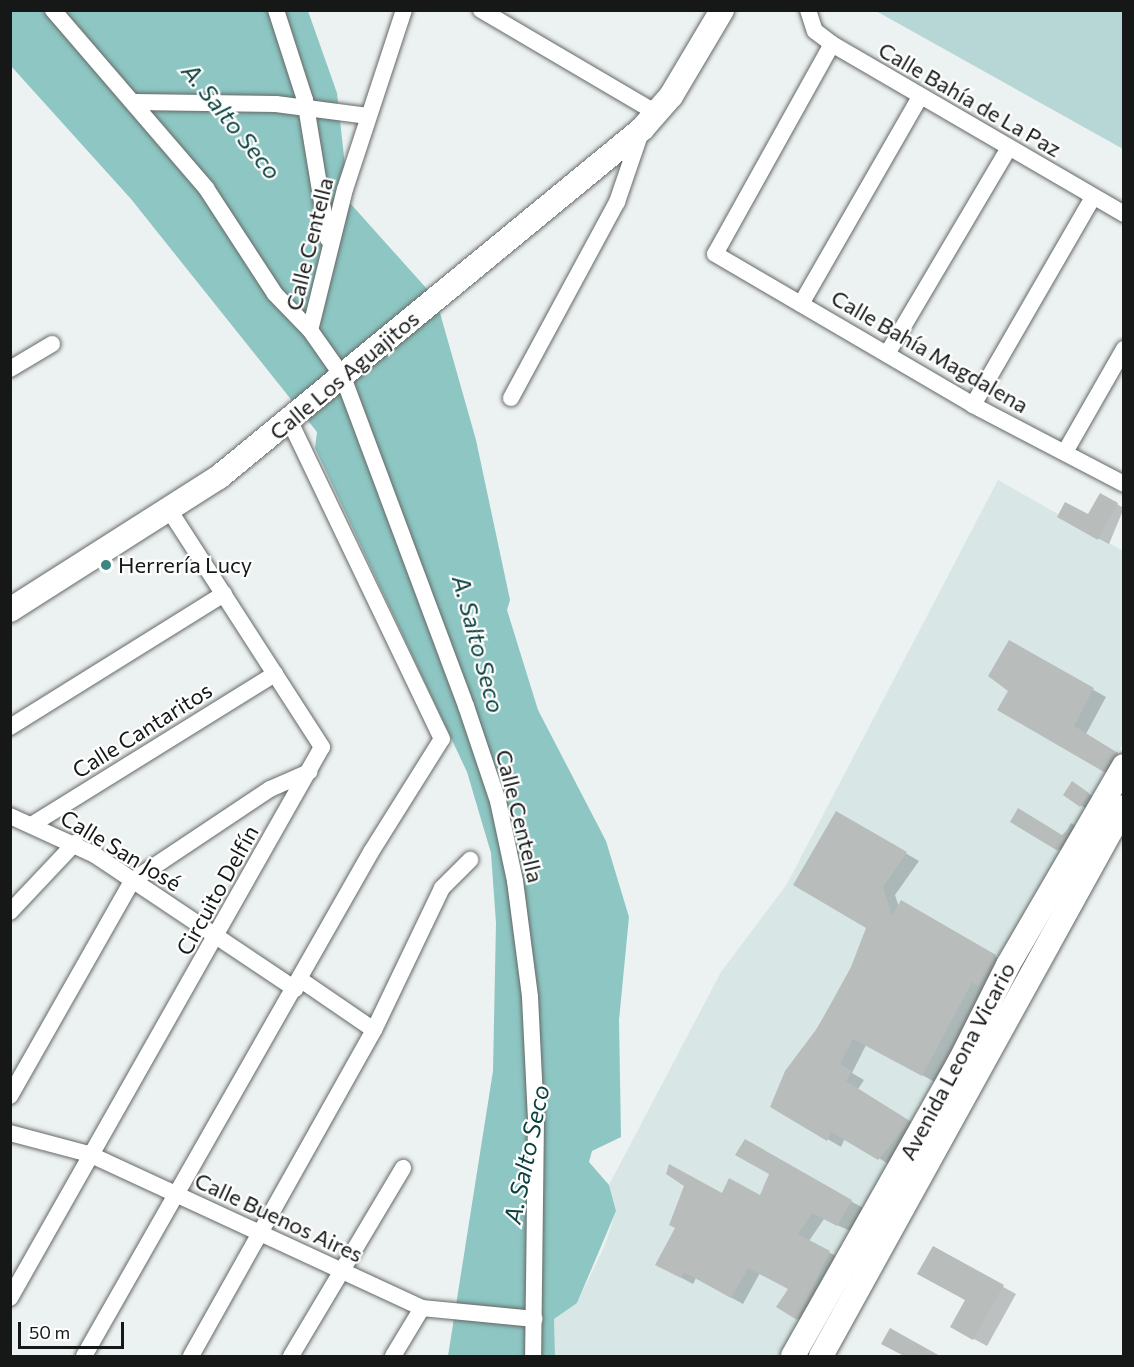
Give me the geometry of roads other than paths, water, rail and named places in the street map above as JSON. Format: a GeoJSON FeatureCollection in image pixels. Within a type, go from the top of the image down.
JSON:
{"type":"FeatureCollection","features":[{"type":"Feature","properties":{"kind":"street"},"geometry":{"type":"LineString","coordinates":[[53,10],[206,188],[275,294],[310,330]]}},
{"type":"Feature","properties":{"kind":"street"},"geometry":{"type":"LineString","coordinates":[[276,10],[306,108],[329,249]]}},
{"type":"Feature","properties":{"kind":"street","name":"Calle Centella"},"geometry":{"type":"LineString","coordinates":[[404,10],[368,116],[329,249],[310,330],[343,377],[466,706],[498,801],[515,880],[530,996],[536,1119],[533,1356]]}},
{"type":"Feature","properties":{"kind":"street"},"geometry":{"type":"LineString","coordinates":[[481,10],[650,121],[617,202],[511,398]]}},
{"type":"Feature","properties":{"kind":"street","name":"Calle Bahía de La Paz"},"geometry":{"type":"LineString","coordinates":[[808,10],[815,31],[832,44],[1124,214]]}},
{"type":"Feature","properties":{"kind":"street","name":"Calle Los Aguajitos"},"geometry":{"type":"LineString","coordinates":[[10,610],[170,511],[290,422],[650,121],[721,11]]}},
{"type":"Feature","properties":{"kind":"street","name":"Calle Bahía Magdalena"},"geometry":{"type":"LineString","coordinates":[[832,44],[715,254],[974,405],[1124,484]]}},
{"type":"Feature","properties":{"kind":"street"},"geometry":{"type":"LineString","coordinates":[[801,304],[920,97]]}},
{"type":"Feature","properties":{"kind":"street"},"geometry":{"type":"LineString","coordinates":[[134,102],[306,108],[368,116]]}},
{"type":"Feature","properties":{"kind":"street"},"geometry":{"type":"LineString","coordinates":[[887,354],[1009,148]]}},
{"type":"Feature","properties":{"kind":"street"},"geometry":{"type":"LineString","coordinates":[[974,405],[1093,197]]}},
{"type":"Feature","properties":{"kind":"street"},"geometry":{"type":"LineString","coordinates":[[10,369],[52,344]]}},
{"type":"Feature","properties":{"kind":"street"},"geometry":{"type":"LineString","coordinates":[[1065,452],[1124,349]]}},
{"type":"Feature","properties":{"kind":"street"},"geometry":{"type":"LineString","coordinates":[[84,1356],[174,1192],[298,984],[371,852],[442,739],[290,422]]}},
{"type":"Feature","properties":{"kind":"street","name":"Circuito Delfín"},"geometry":{"type":"LineString","coordinates":[[10,1298],[89,1154],[217,937],[309,772],[321,740],[275,674],[170,511]]}},
{"type":"Feature","properties":{"kind":"street"},"geometry":{"type":"LineString","coordinates":[[10,727],[224,594]]}},
{"type":"Feature","properties":{"kind":"street","name":"Calle Cantaritos"},"geometry":{"type":"LineString","coordinates":[[33,824],[275,674]]}},
{"type":"Feature","properties":{"kind":"street","name":"Avenida Leona Vicario"},"geometry":{"type":"LineString","coordinates":[[794,1356],[960,1061],[1008,965],[1124,766]]}},
{"type":"Feature","properties":{"kind":"street"},"geometry":{"type":"LineString","coordinates":[[10,1096],[132,880],[270,789],[309,772]]}},
{"type":"Feature","properties":{"kind":"street","name":"Avenida Leona Vicario"},"geometry":{"type":"LineString","coordinates":[[821,1356],[994,1052],[1124,807]]}},
{"type":"Feature","properties":{"kind":"street","name":"Calle San José"},"geometry":{"type":"LineString","coordinates":[[10,816],[75,843],[217,937],[374,1030]]}},
{"type":"Feature","properties":{"kind":"street"},"geometry":{"type":"LineString","coordinates":[[10,912],[75,843]]}},
{"type":"Feature","properties":{"kind":"street"},"geometry":{"type":"LineString","coordinates":[[191,1356],[263,1232],[374,1030],[442,888],[470,860]]}},
{"type":"Feature","properties":{"kind":"street","name":"Calle Buenos Aires"},"geometry":{"type":"LineString","coordinates":[[10,1132],[89,1154],[263,1232],[422,1308],[534,1320]]}},
{"type":"Feature","properties":{"kind":"street"},"geometry":{"type":"LineString","coordinates":[[291,1356],[344,1272],[403,1168]]}},
{"type":"Feature","properties":{"kind":"street"},"geometry":{"type":"LineString","coordinates":[[393,1356],[404,1348],[422,1308]]}},
{"type":"Feature","properties":{"kind":"water","name":"A. Salto Seco"},"geometry":{"type":"Polygon","coordinates":[[[10,11],[308,11],[337,93],[349,202],[436,299],[476,440],[510,600],[507,610],[538,710],[606,841],[629,917],[619,1020],[621,1137],[592,1151],[589,1162],[609,1185],[616,1211],[577,1303],[554,1319],[555,1356],[448,1356],[493,1071],[496,923],[491,853],[467,772],[315,448],[317,432],[131,199],[11,66],[10,11]]]}},
{"type":"Feature","properties":{"kind":"place","name":"Herrería Lucy"},"geometry":{"type":"Point","coordinates":[106,565]}}]}
